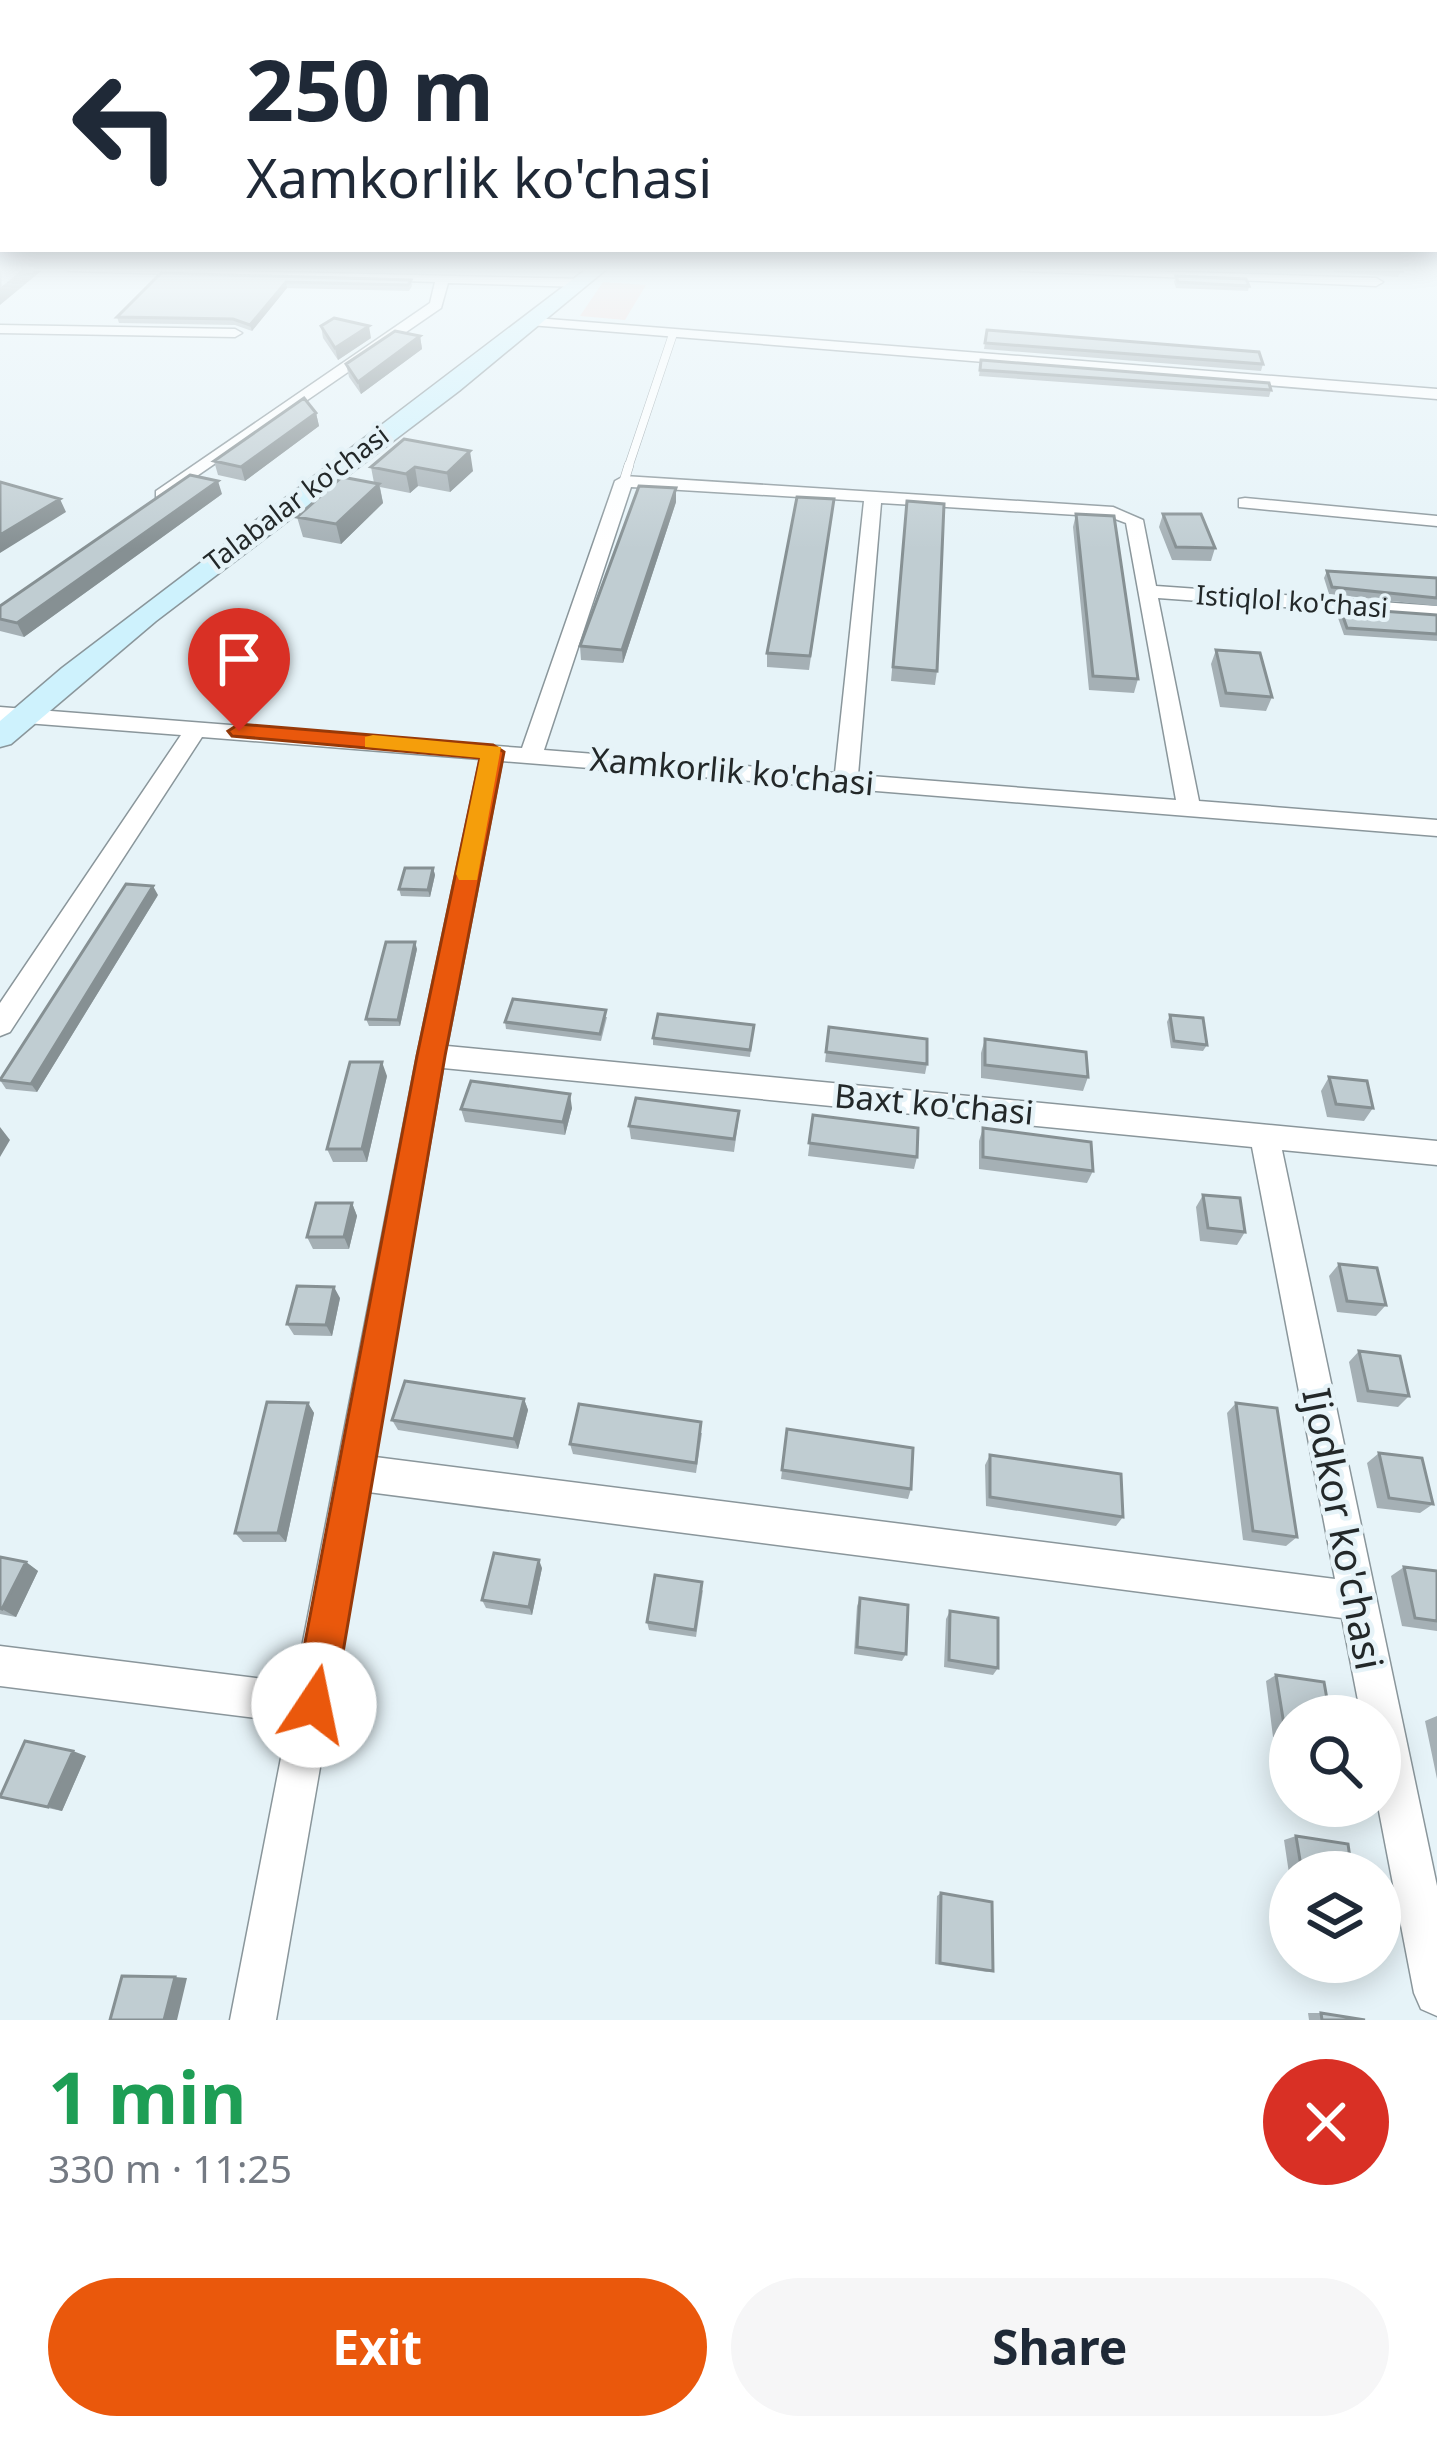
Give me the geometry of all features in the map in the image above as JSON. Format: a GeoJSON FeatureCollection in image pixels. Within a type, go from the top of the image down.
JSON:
{"type":"FeatureCollection","features":[{"type":"Feature","properties":{"kind":"street"},"geometry":{"type":"LineString","coordinates":[[136,513],[355,361]]}},
{"type":"Feature","properties":{"kind":"street","name":"Talabalar ko'chasi"},"geometry":{"type":"LineString","coordinates":[[0,737],[13,714],[482,361]]}},
{"type":"Feature","properties":{"kind":"street"},"geometry":{"type":"LineString","coordinates":[[1020,361],[1437,394]]}},
{"type":"Feature","properties":{"kind":"street"},"geometry":{"type":"LineString","coordinates":[[531,755],[624,481],[1126,515],[1134,520],[1189,808]]}},
{"type":"Feature","properties":{"kind":"street"},"geometry":{"type":"LineString","coordinates":[[846,780],[873,496]]}},
{"type":"Feature","properties":{"kind":"street"},"geometry":{"type":"LineString","coordinates":[[1244,503],[1437,521]]}},
{"type":"Feature","properties":{"kind":"street","name":"Istiqlol ko'chasi"},"geometry":{"type":"LineString","coordinates":[[1148,591],[1437,612]]}},
{"type":"Feature","properties":{"kind":"street","name":"Xamkorlik ko'chasi"},"geometry":{"type":"LineString","coordinates":[[13,714],[1437,828]]}},
{"type":"Feature","properties":{"kind":"street"},"geometry":{"type":"LineString","coordinates":[[0,1025],[196,728]]}},
{"type":"Feature","properties":{"kind":"street"},"geometry":{"type":"LineString","coordinates":[[254,2020],[431,1056],[493,752]]}},
{"type":"Feature","properties":{"kind":"street","name":"Baxt ko'chasi"},"geometry":{"type":"LineString","coordinates":[[431,1056],[1437,1153]]}},
{"type":"Feature","properties":{"kind":"street","name":"Ijodkor ko'chasi"},"geometry":{"type":"LineString","coordinates":[[1264,1136],[1437,1994]]}},
{"type":"Feature","properties":{"kind":"street"},"geometry":{"type":"LineString","coordinates":[[357,1473],[1358,1601]]}},
{"type":"Feature","properties":{"kind":"street"},"geometry":{"type":"LineString","coordinates":[[0,1666],[314,1705]]}},
{"type":"Feature","properties":{"kind":"lane"},"geometry":{"type":"LineString","coordinates":[[624,481],[664,361]]}},
{"type":"Feature","properties":{"kind":"building"},"geometry":{"type":"Polygon","coordinates":[[[350,361],[386,361],[358,382],[346,364],[350,361]]]}},
{"type":"Feature","properties":{"kind":"building"},"geometry":{"type":"Polygon","coordinates":[[[981,361],[997,361],[1269,383],[1271,390],[980,370],[981,361]]]}},
{"type":"Feature","properties":{"kind":"building"},"geometry":{"type":"Polygon","coordinates":[[[304,398],[316,413],[241,467],[214,461],[304,398]]]}},
{"type":"Feature","properties":{"kind":"building"},"geometry":{"type":"Polygon","coordinates":[[[404,439],[470,451],[447,473],[415,467],[406,474],[371,467],[404,439]]]}},
{"type":"Feature","properties":{"kind":"building"},"geometry":{"type":"Polygon","coordinates":[[[190,475],[218,481],[17,623],[0,619],[0,606],[190,475]]]}},
{"type":"Feature","properties":{"kind":"building"},"geometry":{"type":"Polygon","coordinates":[[[342,477],[379,484],[336,524],[297,517],[342,477]]]}},
{"type":"Feature","properties":{"kind":"building"},"geometry":{"type":"Polygon","coordinates":[[[0,482],[60,499],[0,535],[0,482]]]}},
{"type":"Feature","properties":{"kind":"building"},"geometry":{"type":"Polygon","coordinates":[[[639,486],[676,488],[622,650],[580,646],[639,486]]]}},
{"type":"Feature","properties":{"kind":"building"},"geometry":{"type":"Polygon","coordinates":[[[797,497],[834,499],[810,656],[767,653],[797,497]]]}},
{"type":"Feature","properties":{"kind":"building"},"geometry":{"type":"Polygon","coordinates":[[[907,501],[944,504],[937,671],[893,667],[907,501]]]}},
{"type":"Feature","properties":{"kind":"building"},"geometry":{"type":"Polygon","coordinates":[[[1076,514],[1114,516],[1138,679],[1093,676],[1076,514]]]}},
{"type":"Feature","properties":{"kind":"building"},"geometry":{"type":"Polygon","coordinates":[[[1163,514],[1201,514],[1215,548],[1176,547],[1163,514]]]}},
{"type":"Feature","properties":{"kind":"building"},"geometry":{"type":"Polygon","coordinates":[[[1327,571],[1437,578],[1437,598],[1332,587],[1327,571]]]}},
{"type":"Feature","properties":{"kind":"building"},"geometry":{"type":"Polygon","coordinates":[[[1340,608],[1437,615],[1437,634],[1347,628],[1340,608]]]}},
{"type":"Feature","properties":{"kind":"building"},"geometry":{"type":"Polygon","coordinates":[[[1216,650],[1260,653],[1272,697],[1226,693],[1216,650]]]}},
{"type":"Feature","properties":{"kind":"building"},"geometry":{"type":"Polygon","coordinates":[[[405,868],[433,868],[428,890],[399,889],[405,868]]]}},
{"type":"Feature","properties":{"kind":"building"},"geometry":{"type":"Polygon","coordinates":[[[126,884],[153,886],[31,1084],[0,1080],[126,884]]]}},
{"type":"Feature","properties":{"kind":"building"},"geometry":{"type":"Polygon","coordinates":[[[386,942],[415,942],[398,1020],[366,1019],[386,942]]]}},
{"type":"Feature","properties":{"kind":"building"},"geometry":{"type":"Polygon","coordinates":[[[513,999],[606,1010],[600,1034],[505,1022],[513,999]]]}},
{"type":"Feature","properties":{"kind":"building"},"geometry":{"type":"Polygon","coordinates":[[[658,1014],[754,1025],[750,1050],[653,1038],[658,1014]]]}},
{"type":"Feature","properties":{"kind":"building"},"geometry":{"type":"Polygon","coordinates":[[[1170,1015],[1203,1018],[1207,1045],[1174,1041],[1170,1015]]]}},
{"type":"Feature","properties":{"kind":"building"},"geometry":{"type":"Polygon","coordinates":[[[829,1027],[927,1039],[927,1064],[826,1052],[829,1027]]]}},
{"type":"Feature","properties":{"kind":"building"},"geometry":{"type":"Polygon","coordinates":[[[985,1039],[1086,1052],[1088,1077],[985,1065],[985,1039]]]}},
{"type":"Feature","properties":{"kind":"building"},"geometry":{"type":"Polygon","coordinates":[[[350,1062],[382,1062],[362,1149],[327,1149],[350,1062]]]}},
{"type":"Feature","properties":{"kind":"building"},"geometry":{"type":"Polygon","coordinates":[[[1329,1077],[1367,1081],[1373,1108],[1336,1104],[1329,1077]]]}},
{"type":"Feature","properties":{"kind":"building"},"geometry":{"type":"Polygon","coordinates":[[[471,1081],[570,1094],[563,1122],[461,1109],[471,1081]]]}},
{"type":"Feature","properties":{"kind":"building"},"geometry":{"type":"Polygon","coordinates":[[[636,1098],[739,1111],[734,1139],[629,1126],[636,1098]]]}},
{"type":"Feature","properties":{"kind":"building"},"geometry":{"type":"Polygon","coordinates":[[[813,1115],[918,1128],[917,1157],[809,1143],[813,1115]]]}},
{"type":"Feature","properties":{"kind":"building"},"geometry":{"type":"Polygon","coordinates":[[[983,1128],[1091,1142],[1093,1171],[983,1157],[983,1128]]]}},
{"type":"Feature","properties":{"kind":"building"},"geometry":{"type":"Polygon","coordinates":[[[1203,1195],[1240,1198],[1245,1232],[1208,1228],[1203,1195]]]}},
{"type":"Feature","properties":{"kind":"building"},"geometry":{"type":"Polygon","coordinates":[[[316,1203],[352,1203],[344,1237],[307,1237],[316,1203]]]}},
{"type":"Feature","properties":{"kind":"building"},"geometry":{"type":"Polygon","coordinates":[[[1339,1264],[1377,1268],[1386,1305],[1347,1301],[1339,1264]]]}},
{"type":"Feature","properties":{"kind":"building"},"geometry":{"type":"Polygon","coordinates":[[[297,1286],[334,1287],[326,1325],[287,1324],[297,1286]]]}},
{"type":"Feature","properties":{"kind":"building"},"geometry":{"type":"Polygon","coordinates":[[[1359,1351],[1400,1356],[1409,1396],[1368,1391],[1359,1351]]]}},
{"type":"Feature","properties":{"kind":"building"},"geometry":{"type":"Polygon","coordinates":[[[405,1381],[524,1399],[514,1439],[392,1420],[405,1381]]]}},
{"type":"Feature","properties":{"kind":"building"},"geometry":{"type":"Polygon","coordinates":[[[267,1402],[308,1403],[278,1533],[235,1533],[267,1402]]]}},
{"type":"Feature","properties":{"kind":"building"},"geometry":{"type":"Polygon","coordinates":[[[1236,1403],[1277,1408],[1297,1537],[1253,1531],[1236,1403]]]}},
{"type":"Feature","properties":{"kind":"building"},"geometry":{"type":"Polygon","coordinates":[[[579,1404],[701,1422],[696,1463],[570,1444],[579,1404]]]}},
{"type":"Feature","properties":{"kind":"building"},"geometry":{"type":"Polygon","coordinates":[[[787,1429],[913,1448],[911,1489],[782,1470],[787,1429]]]}},
{"type":"Feature","properties":{"kind":"building"},"geometry":{"type":"Polygon","coordinates":[[[1379,1453],[1422,1458],[1433,1504],[1389,1498],[1379,1453]]]}},
{"type":"Feature","properties":{"kind":"building"},"geometry":{"type":"Polygon","coordinates":[[[990,1455],[1121,1474],[1123,1517],[990,1497],[990,1455]]]}},
{"type":"Feature","properties":{"kind":"building"},"geometry":{"type":"Polygon","coordinates":[[[494,1553],[539,1560],[529,1607],[482,1600],[494,1553]]]}},
{"type":"Feature","properties":{"kind":"building"},"geometry":{"type":"Polygon","coordinates":[[[0,1557],[26,1562],[2,1609],[0,1608],[0,1557]]]}},
{"type":"Feature","properties":{"kind":"building"},"geometry":{"type":"Polygon","coordinates":[[[1404,1567],[1437,1571],[1437,1621],[1415,1618],[1404,1567]]]}},
{"type":"Feature","properties":{"kind":"building"},"geometry":{"type":"Polygon","coordinates":[[[655,1575],[702,1582],[695,1630],[647,1622],[655,1575]]]}},
{"type":"Feature","properties":{"kind":"building"},"geometry":{"type":"Polygon","coordinates":[[[860,1598],[908,1605],[906,1654],[857,1647],[860,1598]]]}},
{"type":"Feature","properties":{"kind":"building"},"geometry":{"type":"Polygon","coordinates":[[[950,1611],[998,1618],[998,1668],[949,1660],[950,1611]]]}},
{"type":"Feature","properties":{"kind":"building"},"geometry":{"type":"Polygon","coordinates":[[[1276,1675],[1324,1682],[1326,1695],[1279,1695],[1276,1675]]]}},
{"type":"Feature","properties":{"kind":"building"},"geometry":{"type":"Polygon","coordinates":[[[25,1741],[73,1751],[48,1807],[0,1797],[25,1741]]]}},
{"type":"Feature","properties":{"kind":"building"},"geometry":{"type":"Polygon","coordinates":[[[1296,1836],[1348,1844],[1349,1851],[1298,1851],[1296,1836]]]}},
{"type":"Feature","properties":{"kind":"building"},"geometry":{"type":"Polygon","coordinates":[[[941,1893],[992,1902],[993,1971],[940,1963],[941,1893]]]}},
{"type":"Feature","properties":{"kind":"building"},"geometry":{"type":"Polygon","coordinates":[[[122,1976],[175,1977],[164,2020],[110,2020],[122,1976]]]}},
{"type":"Feature","properties":{"kind":"building"},"geometry":{"type":"Polygon","coordinates":[[[1321,2013],[1365,2020],[1322,2020],[1321,2013]]]}},
{"type":"Feature","properties":{"kind":"slow traffic"},"geometry":{"type":"LineString","coordinates":[[373,742],[493,752],[468,874]]}},
{"type":"Feature","properties":{"kind":"route"},"geometry":{"type":"LineString","coordinates":[[239,731],[493,752],[431,1056],[314,1705]]}}]}
